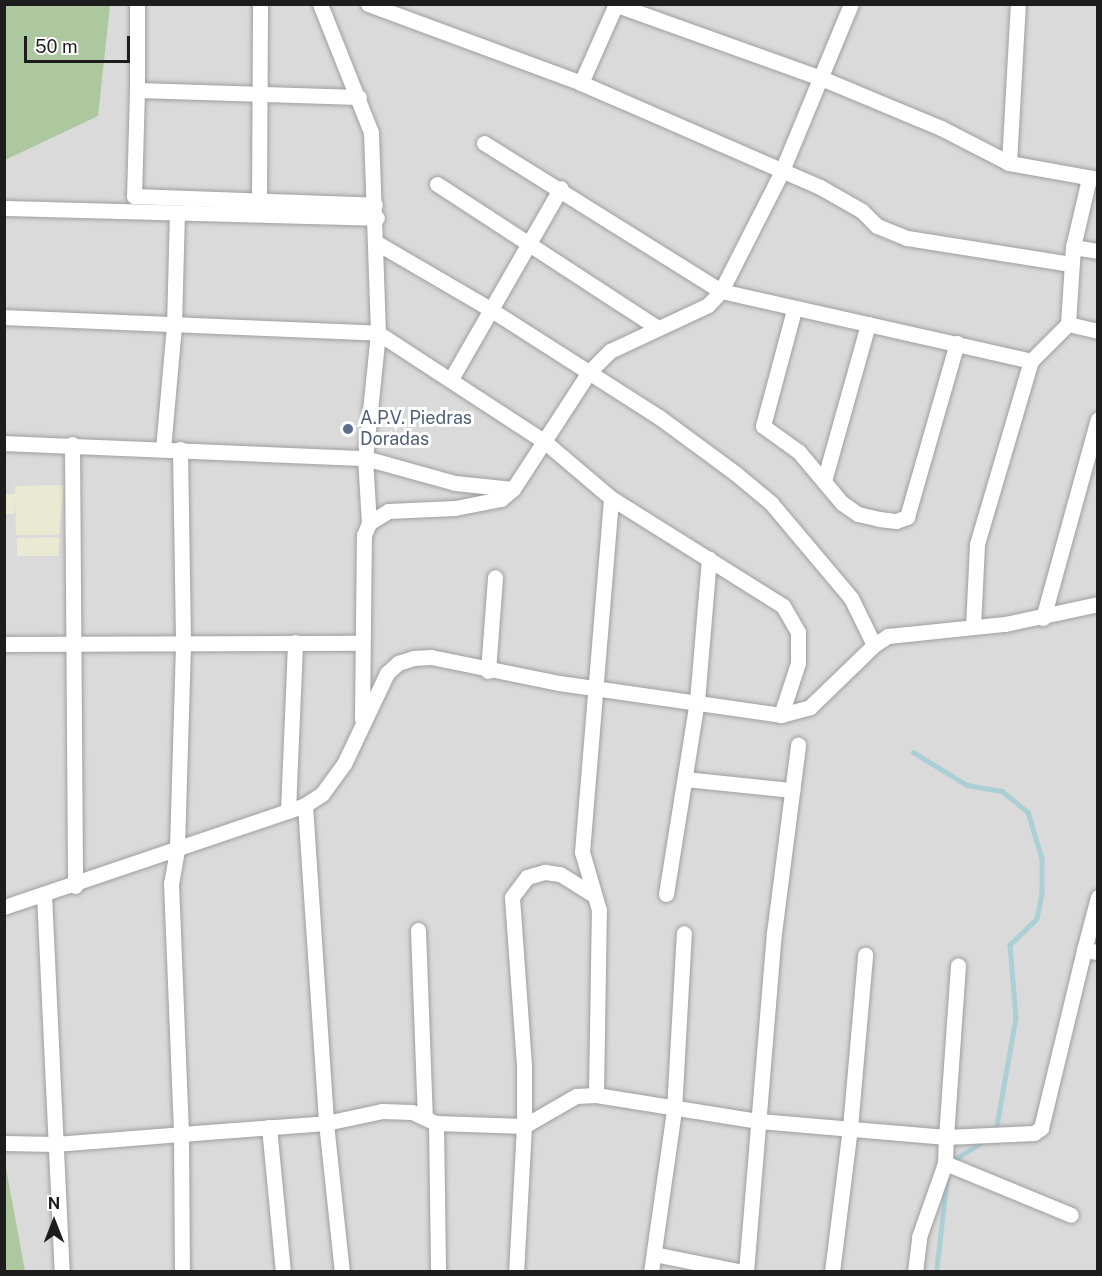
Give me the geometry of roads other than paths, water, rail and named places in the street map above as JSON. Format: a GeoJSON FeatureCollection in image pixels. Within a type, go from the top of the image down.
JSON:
{"type":"FeatureCollection","features":[{"type":"Feature","properties":{"kind":"street"},"geometry":{"type":"LineString","coordinates":[[137,4],[134,196],[259,202],[376,212]]}},
{"type":"Feature","properties":{"kind":"street"},"geometry":{"type":"LineString","coordinates":[[259,202],[260,4]]}},
{"type":"Feature","properties":{"kind":"street"},"geometry":{"type":"LineString","coordinates":[[320,4],[359,97],[371,132],[376,212],[378,333],[365,458],[369,523],[364,535],[362,722]]}},
{"type":"Feature","properties":{"kind":"street"},"geometry":{"type":"LineString","coordinates":[[368,4],[581,83],[781,173],[820,187],[862,211],[877,226],[907,238],[1071,264]]}},
{"type":"Feature","properties":{"kind":"street"},"geometry":{"type":"LineString","coordinates":[[369,523],[388,512],[492,502],[513,489],[589,372],[610,351],[655,326],[708,305],[721,291],[781,173],[851,4]]}},
{"type":"Feature","properties":{"kind":"street"},"geometry":{"type":"LineString","coordinates":[[1009,163],[1018,4]]}},
{"type":"Feature","properties":{"kind":"street"},"geometry":{"type":"LineString","coordinates":[[581,83],[615,5],[821,78],[941,128],[1009,163],[1093,178],[1073,247],[1068,324],[1031,360],[977,544],[973,627]]}},
{"type":"Feature","properties":{"kind":"street"},"geometry":{"type":"LineString","coordinates":[[137,90],[258,97],[359,97]]}},
{"type":"Feature","properties":{"kind":"street"},"geometry":{"type":"LineString","coordinates":[[484,143],[561,188],[668,262],[721,291],[794,310],[1031,360]]}},
{"type":"Feature","properties":{"kind":"street"},"geometry":{"type":"LineString","coordinates":[[437,184],[655,326]]}},
{"type":"Feature","properties":{"kind":"street"},"geometry":{"type":"LineString","coordinates":[[451,379],[490,309],[531,244],[561,188]]}},
{"type":"Feature","properties":{"kind":"street"},"geometry":{"type":"LineString","coordinates":[[4,208],[177,213],[376,212]]}},
{"type":"Feature","properties":{"kind":"street"},"geometry":{"type":"LineString","coordinates":[[163,449],[174,326],[177,213]]}},
{"type":"Feature","properties":{"kind":"street"},"geometry":{"type":"LineString","coordinates":[[377,243],[490,309],[659,417],[771,503],[851,597],[874,645]]}},
{"type":"Feature","properties":{"kind":"street"},"geometry":{"type":"LineString","coordinates":[[1073,247],[1098,251]]}},
{"type":"Feature","properties":{"kind":"street"},"geometry":{"type":"LineString","coordinates":[[794,310],[763,426],[799,452],[842,503],[858,514],[896,521],[907,517],[957,343]]}},
{"type":"Feature","properties":{"kind":"street"},"geometry":{"type":"LineString","coordinates":[[4,317],[378,333],[545,442],[611,498],[783,606],[798,632],[798,663],[781,714]]}},
{"type":"Feature","properties":{"kind":"street"},"geometry":{"type":"LineString","coordinates":[[824,481],[868,324]]}},
{"type":"Feature","properties":{"kind":"street"},"geometry":{"type":"LineString","coordinates":[[1068,324],[1098,331]]}},
{"type":"Feature","properties":{"kind":"street"},"geometry":{"type":"LineString","coordinates":[[1044,618],[1098,419]]}},
{"type":"Feature","properties":{"kind":"street"},"geometry":{"type":"LineString","coordinates":[[4,443],[72,444],[365,458],[455,483],[513,489]]}},
{"type":"Feature","properties":{"kind":"street"},"geometry":{"type":"LineString","coordinates":[[72,444],[75,886]]}},
{"type":"Feature","properties":{"kind":"street"},"geometry":{"type":"LineString","coordinates":[[180,449],[183,645],[177,850],[171,883],[181,1134],[182,1272]]}},
{"type":"Feature","properties":{"kind":"street"},"geometry":{"type":"LineString","coordinates":[[596,1095],[599,910],[582,852],[611,498]]}},
{"type":"Feature","properties":{"kind":"street"},"geometry":{"type":"LineString","coordinates":[[666,894],[697,701],[709,559]]}},
{"type":"Feature","properties":{"kind":"street"},"geometry":{"type":"LineString","coordinates":[[488,671],[495,577]]}},
{"type":"Feature","properties":{"kind":"street"},"geometry":{"type":"LineString","coordinates":[[4,908],[75,886],[305,805],[322,794],[344,764],[362,722],[387,674],[398,663],[431,657],[488,671],[781,714],[810,707],[874,645],[888,636],[1044,618],[1098,604]]}},
{"type":"Feature","properties":{"kind":"street"},"geometry":{"type":"LineString","coordinates":[[288,811],[295,642]]}},
{"type":"Feature","properties":{"kind":"street"},"geometry":{"type":"LineString","coordinates":[[4,644],[75,646],[362,643]]}},
{"type":"Feature","properties":{"kind":"street"},"geometry":{"type":"LineString","coordinates":[[654,1254],[744,1272],[774,933],[798,746]]}},
{"type":"Feature","properties":{"kind":"street"},"geometry":{"type":"LineString","coordinates":[[684,779],[792,790]]}},
{"type":"Feature","properties":{"kind":"street"},"geometry":{"type":"LineString","coordinates":[[305,805],[326,1123],[342,1272]]}},
{"type":"Feature","properties":{"kind":"street"},"geometry":{"type":"LineString","coordinates":[[516,1272],[524,1126],[524,1065],[512,897],[516,886],[527,878],[545,872],[560,874],[594,895]]}},
{"type":"Feature","properties":{"kind":"street"},"geometry":{"type":"LineString","coordinates":[[44,895],[62,1272]]}},
{"type":"Feature","properties":{"kind":"street"},"geometry":{"type":"LineString","coordinates":[[4,1143],[55,1144],[326,1123],[382,1111],[412,1112],[431,1120],[524,1126],[576,1096],[596,1095],[674,1110],[759,1121],[946,1137],[1034,1133],[1041,1128],[1091,951],[1098,897]]}},
{"type":"Feature","properties":{"kind":"street"},"geometry":{"type":"LineString","coordinates":[[417,930],[431,1120],[438,1272]]}},
{"type":"Feature","properties":{"kind":"street"},"geometry":{"type":"LineString","coordinates":[[651,1272],[674,1110],[684,933]]}},
{"type":"Feature","properties":{"kind":"street"},"geometry":{"type":"LineString","coordinates":[[832,1272],[850,1128],[865,956]]}},
{"type":"Feature","properties":{"kind":"street"},"geometry":{"type":"LineString","coordinates":[[915,1272],[919,1237],[945,1163],[958,965]]}},
{"type":"Feature","properties":{"kind":"street"},"geometry":{"type":"LineString","coordinates":[[269,1127],[283,1272]]}},
{"type":"Feature","properties":{"kind":"street"},"geometry":{"type":"LineString","coordinates":[[945,1163],[1071,1215]]}},
{"type":"Feature","properties":{"kind":"waterway"},"geometry":{"type":"LineString","coordinates":[[913,752],[967,785],[1002,791],[1028,812],[1042,858],[1042,893],[1037,919],[1010,945],[1016,1018],[996,1131]]}},
{"type":"Feature","properties":{"kind":"waterway"},"geometry":{"type":"LineString","coordinates":[[952,1161],[986,1140]]}},
{"type":"Feature","properties":{"kind":"waterway"},"geometry":{"type":"LineString","coordinates":[[936,1272],[947,1177]]}},
{"type":"Feature","properties":{"kind":"place","name":"A.P.V. Piedras Doradas"},"geometry":{"type":"Point","coordinates":[348,429]}}]}
